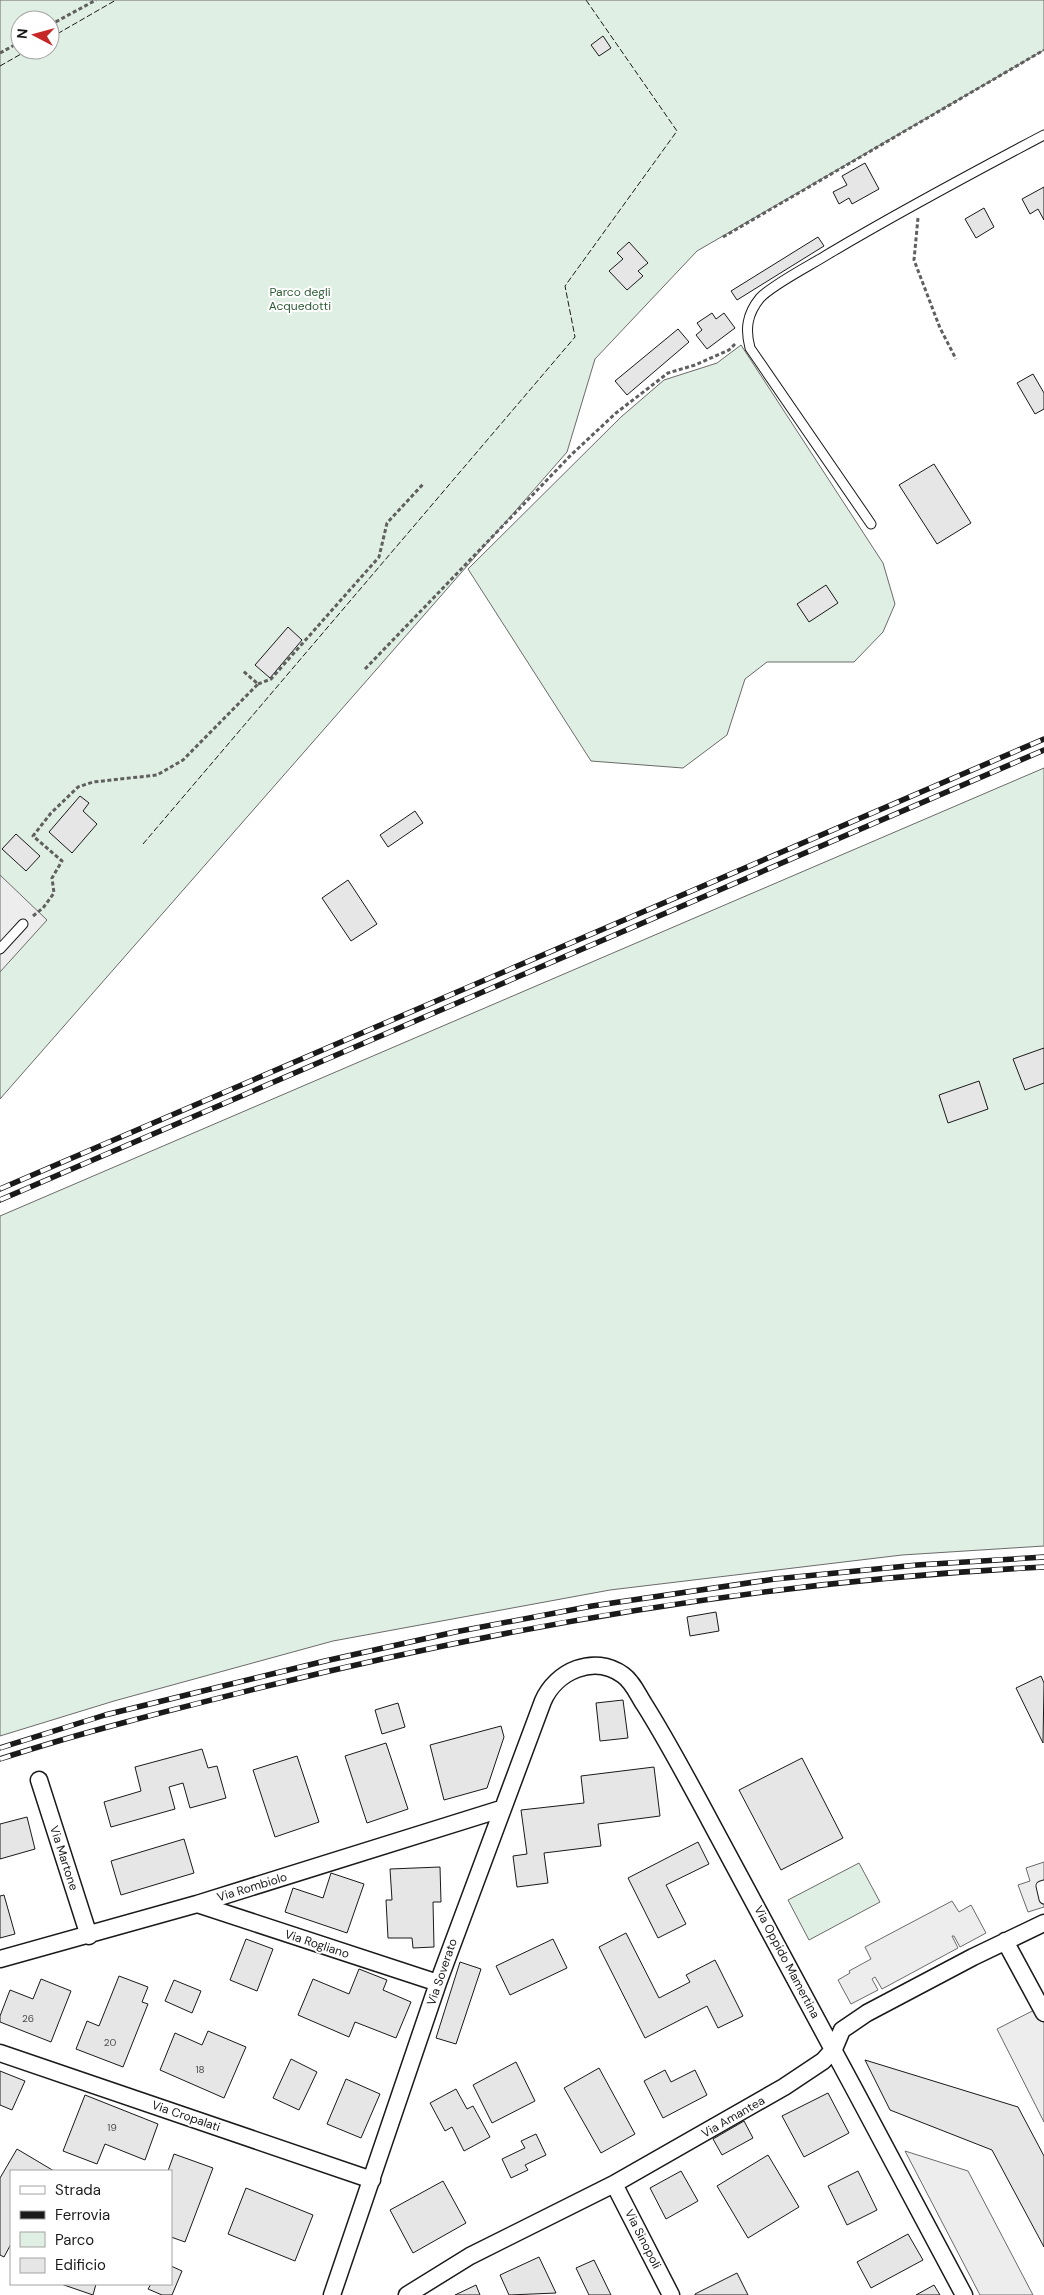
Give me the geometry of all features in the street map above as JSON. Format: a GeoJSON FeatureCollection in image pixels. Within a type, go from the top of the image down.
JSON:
{"type":"FeatureCollection","features":[{"type":"Feature","properties":{"kind":"street","name":"Via Oppido Mamertina"},"geometry":{"type":"LineString","coordinates":[[580,1668],[594,1666],[609,1668],[623,1675],[631,1684],[700,1803],[834,2049],[964,2295]]}},
{"type":"Feature","properties":{"kind":"street","name":"Via Soverato"},"geometry":{"type":"LineString","coordinates":[[332,2295],[438,1983],[501,1809],[546,1693],[564,1675],[580,1668]]}},
{"type":"Feature","properties":{"kind":"street","name":"Via Martone"},"geometry":{"type":"LineString","coordinates":[[39,1780],[89,1936]]}},
{"type":"Feature","properties":{"kind":"street","name":"Via Rombiolo"},"geometry":{"type":"LineString","coordinates":[[0,1959],[89,1936],[197,1904],[501,1809]]}},
{"type":"Feature","properties":{"kind":"street","name":"Via Rogliano"},"geometry":{"type":"LineString","coordinates":[[197,1904],[438,1983]]}},
{"type":"Feature","properties":{"kind":"street","name":"Via Amantea"},"geometry":{"type":"LineString","coordinates":[[407,2295],[494,2243],[614,2184],[772,2094],[823,2062],[834,2049],[839,2034],[848,2025],[1005,1941],[1044,1923]]}},
{"type":"Feature","properties":{"kind":"street"},"geometry":{"type":"LineString","coordinates":[[1005,1941],[1044,2012]]}},
{"type":"Feature","properties":{"kind":"street","name":"Via Cropalati"},"geometry":{"type":"LineString","coordinates":[[0,2053],[372,2180]]}},
{"type":"Feature","properties":{"kind":"street","name":"Via Sinopoli"},"geometry":{"type":"LineString","coordinates":[[614,2184],[671,2295]]}},
{"type":"Feature","properties":{"kind":"lane"},"geometry":{"type":"LineString","coordinates":[[870,524],[750,348],[746,331],[750,314],[761,298],[793,275],[920,200],[1044,135]]}},
{"type":"Feature","properties":{"kind":"lane"},"geometry":{"type":"LineString","coordinates":[[0,949],[23,924]]}},
{"type":"Feature","properties":{"kind":"lane"},"geometry":{"type":"LineString","coordinates":[[1044,1885],[1040,1886],[1044,1899]]}},
{"type":"Feature","properties":{"kind":"path"},"geometry":{"type":"LineString","coordinates":[[60,20],[96,0]]}},
{"type":"Feature","properties":{"kind":"path"},"geometry":{"type":"LineString","coordinates":[[722,237],[1044,50]]}},
{"type":"Feature","properties":{"kind":"path"},"geometry":{"type":"LineString","coordinates":[[920,200],[914,260],[940,328],[956,359]]}},
{"type":"Feature","properties":{"kind":"path"},"geometry":{"type":"LineString","coordinates":[[365,669],[571,456],[616,413],[668,373],[695,365],[729,350],[746,331]]}},
{"type":"Feature","properties":{"kind":"path"},"geometry":{"type":"LineString","coordinates":[[23,924],[43,908],[54,893],[52,878],[62,861],[33,836],[51,813],[78,787],[93,782],[157,775],[183,760],[258,684],[271,679],[379,557],[387,523],[424,482]]}},
{"type":"Feature","properties":{"kind":"path"},"geometry":{"type":"LineString","coordinates":[[242,670],[258,684]]}},
{"type":"Feature","properties":{"kind":"green space","name":"Parco degli Acquedotti"},"geometry":{"type":"Polygon","coordinates":[[[0,0],[1044,0],[1044,50],[697,251],[595,359],[567,452],[0,1099],[0,0]]]}},
{"type":"Feature","properties":{"kind":"green space"},"geometry":{"type":"Polygon","coordinates":[[[741,345],[883,563],[895,604],[883,632],[854,662],[767,662],[745,679],[727,735],[683,768],[591,761],[468,569],[621,417],[664,380],[717,363],[741,345]]]}},
{"type":"Feature","properties":{"kind":"green space"},"geometry":{"type":"Polygon","coordinates":[[[1044,768],[1044,1546],[902,1555],[610,1590],[333,1641],[114,1701],[0,1736],[0,1216],[1044,768]]]}},
{"type":"Feature","properties":{"kind":"green space"},"geometry":{"type":"Polygon","coordinates":[[[859,1863],[880,1902],[809,1940],[788,1900],[859,1863]]]}},
{"type":"Feature","properties":{"kind":"shaded area"},"geometry":{"type":"Polygon","coordinates":[[[0,875],[47,920],[0,972],[0,875]]]}},
{"type":"Feature","properties":{"kind":"shaded area"},"geometry":{"type":"Polygon","coordinates":[[[1044,1862],[1044,1907],[1028,1912],[1018,1885],[1030,1881],[1026,1868],[1044,1862]]]}},
{"type":"Feature","properties":{"kind":"shaded area"},"geometry":{"type":"Polygon","coordinates":[[[952,1901],[959,1912],[971,1905],[986,1933],[960,1947],[954,1936],[952,1936],[958,1948],[882,1989],[875,1977],[872,1979],[878,1990],[851,2004],[838,1980],[850,1973],[849,1971],[871,1959],[865,1947],[952,1901]]]}},
{"type":"Feature","properties":{"kind":"shaded area"},"geometry":{"type":"Polygon","coordinates":[[[1044,2005],[1044,2122],[997,2029],[1044,2005]]]}},
{"type":"Feature","properties":{"kind":"shaded area"},"geometry":{"type":"Polygon","coordinates":[[[905,2151],[968,2171],[1033,2295],[980,2295],[905,2151]]]}},
{"type":"Feature","properties":{"kind":"building"},"geometry":{"type":"Polygon","coordinates":[[[603,36],[611,48],[599,56],[591,45],[603,36]]]}},
{"type":"Feature","properties":{"kind":"building"},"geometry":{"type":"Polygon","coordinates":[[[865,163],[879,189],[852,204],[849,198],[839,204],[833,192],[847,185],[842,176],[865,163]]]}},
{"type":"Feature","properties":{"kind":"building"},"geometry":{"type":"Polygon","coordinates":[[[1044,187],[1044,220],[1038,209],[1030,214],[1022,199],[1044,187]]]}},
{"type":"Feature","properties":{"kind":"building"},"geometry":{"type":"Polygon","coordinates":[[[984,208],[994,227],[976,238],[965,219],[984,208]]]}},
{"type":"Feature","properties":{"kind":"building"},"geometry":{"type":"Polygon","coordinates":[[[818,237],[824,246],[737,300],[731,291],[818,237]]]}},
{"type":"Feature","properties":{"kind":"building"},"geometry":{"type":"Polygon","coordinates":[[[629,242],[648,263],[638,271],[643,276],[627,290],[609,271],[623,259],[617,253],[629,242]]]}},
{"type":"Feature","properties":{"kind":"building"},"geometry":{"type":"Polygon","coordinates":[[[712,313],[716,319],[724,313],[735,328],[707,349],[696,335],[702,330],[697,323],[712,313]]]}},
{"type":"Feature","properties":{"kind":"building"},"geometry":{"type":"Polygon","coordinates":[[[678,329],[689,342],[627,395],[615,381],[678,329]]]}},
{"type":"Feature","properties":{"kind":"building"},"geometry":{"type":"Polygon","coordinates":[[[1033,374],[1044,393],[1044,409],[1035,414],[1017,383],[1033,374]]]}},
{"type":"Feature","properties":{"kind":"building"},"geometry":{"type":"Polygon","coordinates":[[[934,464],[971,523],[937,544],[899,485],[934,464]]]}},
{"type":"Feature","properties":{"kind":"building"},"geometry":{"type":"Polygon","coordinates":[[[826,585],[838,603],[809,622],[797,604],[826,585]]]}},
{"type":"Feature","properties":{"kind":"building"},"geometry":{"type":"Polygon","coordinates":[[[288,627],[302,640],[270,678],[255,665],[288,627]]]}},
{"type":"Feature","properties":{"kind":"building"},"geometry":{"type":"Polygon","coordinates":[[[80,796],[89,803],[83,811],[97,824],[72,853],[49,832],[80,796]]]}},
{"type":"Feature","properties":{"kind":"building"},"geometry":{"type":"Polygon","coordinates":[[[415,811],[423,823],[388,847],[380,835],[415,811]]]}},
{"type":"Feature","properties":{"kind":"building"},"geometry":{"type":"Polygon","coordinates":[[[16,834],[40,856],[26,871],[2,849],[16,834]]]}},
{"type":"Feature","properties":{"kind":"building"},"geometry":{"type":"Polygon","coordinates":[[[348,880],[377,924],[351,941],[322,898],[348,880]]]}},
{"type":"Feature","properties":{"kind":"building"},"geometry":{"type":"Polygon","coordinates":[[[1044,1048],[1044,1083],[1025,1090],[1013,1059],[1044,1048]]]}},
{"type":"Feature","properties":{"kind":"building"},"geometry":{"type":"Polygon","coordinates":[[[979,1081],[988,1109],[948,1123],[939,1095],[979,1081]]]}},
{"type":"Feature","properties":{"kind":"building"},"geometry":{"type":"Polygon","coordinates":[[[716,1612],[719,1631],[690,1636],[687,1617],[716,1612]]]}},
{"type":"Feature","properties":{"kind":"building"},"geometry":{"type":"Polygon","coordinates":[[[1041,1676],[1044,1683],[1043,1743],[1016,1688],[1041,1676]]]}},
{"type":"Feature","properties":{"kind":"building"},"geometry":{"type":"Polygon","coordinates":[[[623,1700],[628,1738],[600,1741],[596,1703],[623,1700]]]}},
{"type":"Feature","properties":{"kind":"building"},"geometry":{"type":"Polygon","coordinates":[[[398,1703],[405,1727],[382,1734],[375,1710],[398,1703]]]}},
{"type":"Feature","properties":{"kind":"building"},"geometry":{"type":"Polygon","coordinates":[[[501,1726],[504,1737],[487,1788],[444,1800],[430,1745],[501,1726]]]}},
{"type":"Feature","properties":{"kind":"building"},"geometry":{"type":"Polygon","coordinates":[[[386,1743],[408,1809],[367,1823],[345,1756],[386,1743]]]}},
{"type":"Feature","properties":{"kind":"building"},"geometry":{"type":"Polygon","coordinates":[[[202,1749],[208,1768],[217,1766],[226,1798],[190,1808],[183,1783],[169,1787],[175,1809],[111,1827],[104,1802],[141,1791],[135,1767],[202,1749]]]}},
{"type":"Feature","properties":{"kind":"building"},"geometry":{"type":"Polygon","coordinates":[[[297,1756],[319,1822],[275,1837],[253,1770],[297,1756]]]}},
{"type":"Feature","properties":{"kind":"building"},"geometry":{"type":"Polygon","coordinates":[[[802,1758],[843,1838],[781,1870],[739,1790],[802,1758]]]}},
{"type":"Feature","properties":{"kind":"building"},"geometry":{"type":"Polygon","coordinates":[[[654,1767],[660,1816],[598,1824],[601,1846],[544,1853],[548,1883],[517,1887],[513,1856],[527,1854],[521,1810],[584,1803],[581,1776],[654,1767]]]}},
{"type":"Feature","properties":{"kind":"building"},"geometry":{"type":"Polygon","coordinates":[[[27,1817],[35,1849],[0,1859],[0,1824],[27,1817]]]}},
{"type":"Feature","properties":{"kind":"building"},"geometry":{"type":"Polygon","coordinates":[[[184,1839],[194,1873],[121,1895],[111,1861],[184,1839]]]}},
{"type":"Feature","properties":{"kind":"building"},"geometry":{"type":"Polygon","coordinates":[[[698,1842],[709,1864],[666,1885],[686,1924],[658,1938],[628,1878],[698,1842]]]}},
{"type":"Feature","properties":{"kind":"building"},"geometry":{"type":"Polygon","coordinates":[[[440,1867],[441,1902],[433,1902],[434,1947],[413,1948],[412,1938],[388,1938],[386,1900],[392,1900],[390,1869],[440,1867]]]}},
{"type":"Feature","properties":{"kind":"building"},"geometry":{"type":"Polygon","coordinates":[[[331,1873],[364,1884],[347,1933],[285,1912],[293,1888],[323,1898],[331,1873]]]}},
{"type":"Feature","properties":{"kind":"building"},"geometry":{"type":"Polygon","coordinates":[[[4,1895],[15,1934],[0,1938],[0,1896],[4,1895]]]}},
{"type":"Feature","properties":{"kind":"building"},"geometry":{"type":"Polygon","coordinates":[[[626,1933],[659,1998],[690,1982],[686,1975],[715,1960],[743,2016],[718,2028],[707,2006],[645,2038],[599,1947],[626,1933]]]}},
{"type":"Feature","properties":{"kind":"building"},"geometry":{"type":"Polygon","coordinates":[[[246,1939],[273,1949],[257,1991],[230,1980],[246,1939]]]}},
{"type":"Feature","properties":{"kind":"building"},"geometry":{"type":"Polygon","coordinates":[[[553,1939],[567,1968],[510,1995],[496,1966],[553,1939]]]}},
{"type":"Feature","properties":{"kind":"building"},"geometry":{"type":"Polygon","coordinates":[[[460,1962],[481,1969],[456,2044],[436,2038],[460,1962]]]}},
{"type":"Feature","properties":{"kind":"building"},"geometry":{"type":"Polygon","coordinates":[[[359,1969],[387,1980],[383,1990],[411,2002],[396,2038],[355,2022],[349,2037],[298,2015],[313,1979],[349,1994],[359,1969]]]}},
{"type":"Feature","properties":{"kind":"building"},"geometry":{"type":"Polygon","coordinates":[[[119,1976],[148,1987],[142,2002],[148,2004],[123,2067],[76,2049],[87,2021],[99,2026],[119,1976]]]}},
{"type":"Feature","properties":{"kind":"building"},"geometry":{"type":"Polygon","coordinates":[[[41,1979],[71,1991],[51,2042],[0,2022],[0,2016],[10,1990],[33,1999],[41,1979]]]}},
{"type":"Feature","properties":{"kind":"building"},"geometry":{"type":"Polygon","coordinates":[[[174,1980],[201,1991],[192,2013],[165,2001],[174,1980]]]}},
{"type":"Feature","properties":{"kind":"building"},"geometry":{"type":"Polygon","coordinates":[[[208,2031],[246,2047],[224,2098],[160,2070],[175,2033],[202,2045],[208,2031]]]}},
{"type":"Feature","properties":{"kind":"building"},"geometry":{"type":"Polygon","coordinates":[[[291,2059],[317,2072],[299,2110],[273,2098],[291,2059]]]}},
{"type":"Feature","properties":{"kind":"building"},"geometry":{"type":"Polygon","coordinates":[[[865,2060],[1018,2107],[1044,2156],[1044,2247],[992,2150],[890,2110],[865,2060]]]}},
{"type":"Feature","properties":{"kind":"building"},"geometry":{"type":"Polygon","coordinates":[[[516,2062],[535,2101],[492,2123],[473,2085],[516,2062]]]}},
{"type":"Feature","properties":{"kind":"building"},"geometry":{"type":"Polygon","coordinates":[[[599,2068],[635,2134],[601,2153],[564,2088],[599,2068]]]}},
{"type":"Feature","properties":{"kind":"building"},"geometry":{"type":"Polygon","coordinates":[[[665,2070],[671,2082],[695,2070],[707,2095],[663,2118],[644,2081],[665,2070]]]}},
{"type":"Feature","properties":{"kind":"building"},"geometry":{"type":"Polygon","coordinates":[[[0,2071],[25,2081],[12,2110],[0,2105],[0,2071]]]}},
{"type":"Feature","properties":{"kind":"building"},"geometry":{"type":"Polygon","coordinates":[[[346,2079],[380,2094],[361,2138],[327,2124],[346,2079]]]}},
{"type":"Feature","properties":{"kind":"building"},"geometry":{"type":"Polygon","coordinates":[[[456,2089],[467,2109],[473,2106],[490,2137],[464,2151],[452,2127],[445,2131],[430,2103],[456,2089]]]}},
{"type":"Feature","properties":{"kind":"building"},"geometry":{"type":"Polygon","coordinates":[[[828,2093],[849,2133],[804,2157],[782,2116],[828,2093]]]}},
{"type":"Feature","properties":{"kind":"building"},"geometry":{"type":"Polygon","coordinates":[[[85,2095],[158,2124],[145,2160],[105,2144],[97,2164],[63,2151],[85,2095]]]}},
{"type":"Feature","properties":{"kind":"building"},"geometry":{"type":"Polygon","coordinates":[[[744,2121],[753,2138],[722,2155],[713,2139],[744,2121]]]}},
{"type":"Feature","properties":{"kind":"building"},"geometry":{"type":"Polygon","coordinates":[[[536,2134],[546,2155],[525,2165],[528,2170],[511,2178],[502,2159],[525,2148],[521,2141],[536,2134]]]}},
{"type":"Feature","properties":{"kind":"building"},"geometry":{"type":"Polygon","coordinates":[[[17,2149],[52,2170],[10,2170],[10,2246],[4,2257],[0,2255],[0,2178],[17,2149]]]}},
{"type":"Feature","properties":{"kind":"building"},"geometry":{"type":"Polygon","coordinates":[[[174,2154],[213,2168],[185,2242],[172,2237],[172,2170],[168,2170],[174,2154]]]}},
{"type":"Feature","properties":{"kind":"building"},"geometry":{"type":"Polygon","coordinates":[[[768,2155],[799,2207],[748,2238],[717,2186],[768,2155]]]}},
{"type":"Feature","properties":{"kind":"building"},"geometry":{"type":"Polygon","coordinates":[[[681,2171],[698,2201],[666,2219],[650,2188],[681,2171]]]}},
{"type":"Feature","properties":{"kind":"building"},"geometry":{"type":"Polygon","coordinates":[[[858,2171],[877,2210],[847,2225],[828,2186],[858,2171]]]}},
{"type":"Feature","properties":{"kind":"building"},"geometry":{"type":"Polygon","coordinates":[[[443,2181],[466,2223],[413,2253],[390,2210],[443,2181]]]}},
{"type":"Feature","properties":{"kind":"building"},"geometry":{"type":"Polygon","coordinates":[[[246,2188],[313,2215],[295,2261],[228,2234],[246,2188]]]}},
{"type":"Feature","properties":{"kind":"building"},"geometry":{"type":"Polygon","coordinates":[[[908,2234],[923,2260],[871,2288],[857,2262],[908,2234]]]}},
{"type":"Feature","properties":{"kind":"building"},"geometry":{"type":"Polygon","coordinates":[[[539,2257],[556,2293],[509,2295],[500,2275],[539,2257]]]}},
{"type":"Feature","properties":{"kind":"building"},"geometry":{"type":"Polygon","coordinates":[[[594,2260],[611,2295],[589,2295],[576,2268],[594,2260]]]}},
{"type":"Feature","properties":{"kind":"building"},"geometry":{"type":"Polygon","coordinates":[[[172,2266],[182,2271],[172,2295],[162,2295],[148,2289],[150,2285],[172,2285],[172,2266]]]}},
{"type":"Feature","properties":{"kind":"building"},"geometry":{"type":"Polygon","coordinates":[[[737,2273],[748,2295],[695,2295],[695,2294],[737,2273]]]}},
{"type":"Feature","properties":{"kind":"building"},"geometry":{"type":"Polygon","coordinates":[[[64,2285],[96,2285],[93,2295],[64,2285]]]}},
{"type":"Feature","properties":{"kind":"building"},"geometry":{"type":"Polygon","coordinates":[[[476,2285],[480,2295],[455,2295],[476,2285]]]}},
{"type":"Feature","properties":{"kind":"building"},"geometry":{"type":"Polygon","coordinates":[[[934,2285],[940,2295],[916,2295],[934,2285]]]}},
{"type":"Feature","properties":{"kind":"railway"},"geometry":{"type":"LineString","coordinates":[[0,1189],[1044,739]]}},
{"type":"Feature","properties":{"kind":"railway"},"geometry":{"type":"LineString","coordinates":[[0,1200],[1044,750]]}},
{"type":"Feature","properties":{"kind":"railway"},"geometry":{"type":"LineString","coordinates":[[0,1748],[105,1715],[325,1661],[455,1632],[592,1606],[775,1579],[917,1565],[1044,1557]]}},
{"type":"Feature","properties":{"kind":"railway"},"geometry":{"type":"LineString","coordinates":[[0,1759],[98,1730],[263,1687],[360,1664],[554,1624],[748,1594],[846,1582],[1044,1567]]}},
{"type":"Feature","properties":{"kind":"fence"},"geometry":{"type":"LineString","coordinates":[[60,32],[116,0]]}},
{"type":"Feature","properties":{"kind":"fence"},"geometry":{"type":"LineString","coordinates":[[143,844],[575,337],[565,286],[677,131],[586,0]]}},
{"type":"Feature","properties":{"kind":"fence"},"geometry":{"type":"LineString","coordinates":[[0,66],[10,60]]}}]}
